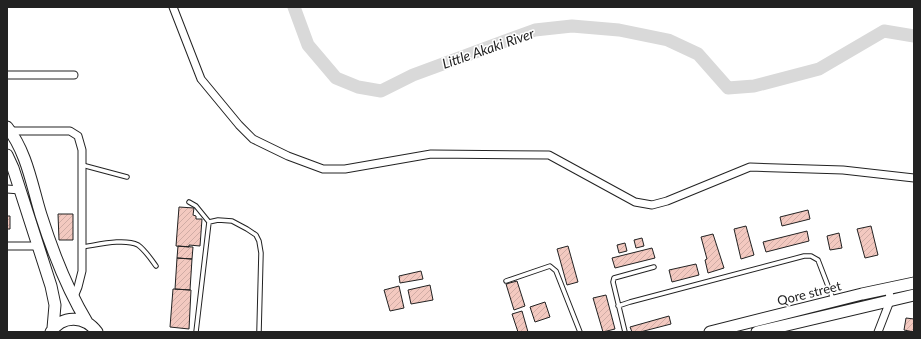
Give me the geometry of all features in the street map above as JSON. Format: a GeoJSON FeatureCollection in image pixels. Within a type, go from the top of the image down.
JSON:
{"type":"FeatureCollection","features":[{"type":"Feature","properties":{"kind":"main road"},"geometry":{"type":"LineString","coordinates":[[9,129],[25,161],[51,244],[73,299],[87,322],[97,332]]}},
{"type":"Feature","properties":{"kind":"main road"},"geometry":{"type":"LineString","coordinates":[[7,155],[13,168],[51,286],[55,305],[52,330]]}},
{"type":"Feature","properties":{"kind":"main road","name":"Qore street"},"geometry":{"type":"LineString","coordinates":[[710,332],[914,283]]}},
{"type":"Feature","properties":{"kind":"main road","name":"Qore street"},"geometry":{"type":"LineString","coordinates":[[757,332],[914,295]]}},
{"type":"Feature","properties":{"kind":"main road"},"geometry":{"type":"LineString","coordinates":[[52,330],[60,322],[69,319],[78,319],[87,322]]}},
{"type":"Feature","properties":{"kind":"street"},"geometry":{"type":"LineString","coordinates":[[173,7],[201,79],[239,125],[253,139],[288,156],[323,169],[345,169],[431,154],[549,155],[635,202],[652,205],[667,202],[750,167],[843,170],[914,178]]}},
{"type":"Feature","properties":{"kind":"street"},"geometry":{"type":"LineString","coordinates":[[7,75],[74,75]]}},
{"type":"Feature","properties":{"kind":"street"},"geometry":{"type":"LineString","coordinates":[[9,129],[70,131],[78,136],[82,150],[82,271],[73,299]]}},
{"type":"Feature","properties":{"kind":"street"},"geometry":{"type":"LineString","coordinates":[[7,189],[20,190]]}},
{"type":"Feature","properties":{"kind":"street"},"geometry":{"type":"LineString","coordinates":[[7,246],[39,246]]}},
{"type":"Feature","properties":{"kind":"street"},"geometry":{"type":"LineString","coordinates":[[878,332],[890,300],[889,288]]}},
{"type":"Feature","properties":{"kind":"lane"},"geometry":{"type":"LineString","coordinates":[[82,165],[127,177]]}},
{"type":"Feature","properties":{"kind":"lane"},"geometry":{"type":"LineString","coordinates":[[189,202],[196,206],[209,222],[196,332]]}},
{"type":"Feature","properties":{"kind":"lane"},"geometry":{"type":"LineString","coordinates":[[209,222],[218,220],[232,221],[256,235],[259,241],[261,253],[259,332]]}},
{"type":"Feature","properties":{"kind":"lane"},"geometry":{"type":"LineString","coordinates":[[82,247],[118,242],[138,245],[156,266]]}},
{"type":"Feature","properties":{"kind":"lane"},"geometry":{"type":"LineString","coordinates":[[618,306],[804,256],[812,256],[818,260],[834,302]]}},
{"type":"Feature","properties":{"kind":"lane"},"geometry":{"type":"LineString","coordinates":[[506,281],[550,266],[556,271],[580,332]]}},
{"type":"Feature","properties":{"kind":"lane"},"geometry":{"type":"LineString","coordinates":[[625,332],[613,282],[614,278],[654,267]]}},
{"type":"Feature","properties":{"kind":"building"},"geometry":{"type":"Polygon","coordinates":[[[179,207],[194,208],[193,215],[196,216],[196,219],[202,219],[200,246],[176,246],[179,207]]]}},
{"type":"Feature","properties":{"kind":"building"},"geometry":{"type":"Polygon","coordinates":[[[808,210],[810,219],[782,226],[780,217],[808,210]]]}},
{"type":"Feature","properties":{"kind":"building"},"geometry":{"type":"Polygon","coordinates":[[[58,214],[73,214],[73,240],[59,240],[58,214]]]}},
{"type":"Feature","properties":{"kind":"building"},"geometry":{"type":"Polygon","coordinates":[[[7,216],[10,216],[10,229],[7,229],[7,216]]]}},
{"type":"Feature","properties":{"kind":"building"},"geometry":{"type":"Polygon","coordinates":[[[746,226],[754,255],[741,259],[734,229],[746,226]]]}},
{"type":"Feature","properties":{"kind":"building"},"geometry":{"type":"Polygon","coordinates":[[[871,226],[878,255],[865,258],[857,229],[871,226]]]}},
{"type":"Feature","properties":{"kind":"building"},"geometry":{"type":"Polygon","coordinates":[[[807,231],[809,241],[766,252],[763,242],[807,231]]]}},
{"type":"Feature","properties":{"kind":"building"},"geometry":{"type":"Polygon","coordinates":[[[839,233],[842,248],[830,250],[827,236],[839,233]]]}},
{"type":"Feature","properties":{"kind":"building"},"geometry":{"type":"Polygon","coordinates":[[[713,234],[724,268],[708,273],[705,260],[707,259],[701,237],[713,234]]]}},
{"type":"Feature","properties":{"kind":"building"},"geometry":{"type":"Polygon","coordinates":[[[642,238],[644,246],[636,248],[634,240],[642,238]]]}},
{"type":"Feature","properties":{"kind":"building"},"geometry":{"type":"Polygon","coordinates":[[[625,243],[627,251],[619,253],[617,245],[625,243]]]}},
{"type":"Feature","properties":{"kind":"building"},"geometry":{"type":"Polygon","coordinates":[[[178,246],[193,247],[192,259],[177,258],[178,246]]]}},
{"type":"Feature","properties":{"kind":"building"},"geometry":{"type":"Polygon","coordinates":[[[568,246],[578,282],[567,285],[557,249],[568,246]]]}},
{"type":"Feature","properties":{"kind":"building"},"geometry":{"type":"Polygon","coordinates":[[[652,248],[655,258],[615,268],[612,258],[652,248]]]}},
{"type":"Feature","properties":{"kind":"building"},"geometry":{"type":"Polygon","coordinates":[[[177,258],[192,259],[190,290],[175,289],[177,258]]]}},
{"type":"Feature","properties":{"kind":"building"},"geometry":{"type":"Polygon","coordinates":[[[696,264],[699,275],[672,282],[669,270],[696,264]]]}},
{"type":"Feature","properties":{"kind":"building"},"geometry":{"type":"Polygon","coordinates":[[[421,271],[423,279],[400,283],[399,276],[421,271]]]}},
{"type":"Feature","properties":{"kind":"building"},"geometry":{"type":"Polygon","coordinates":[[[517,281],[525,306],[514,310],[506,284],[517,281]]]}},
{"type":"Feature","properties":{"kind":"building"},"geometry":{"type":"Polygon","coordinates":[[[430,285],[433,300],[411,304],[408,290],[430,285]]]}},
{"type":"Feature","properties":{"kind":"building"},"geometry":{"type":"Polygon","coordinates":[[[399,286],[404,308],[390,311],[384,290],[399,286]]]}},
{"type":"Feature","properties":{"kind":"building"},"geometry":{"type":"Polygon","coordinates":[[[173,289],[191,290],[189,329],[170,327],[173,289]]]}},
{"type":"Feature","properties":{"kind":"building"},"geometry":{"type":"Polygon","coordinates":[[[606,295],[615,329],[603,332],[593,298],[606,295]]]}},
{"type":"Feature","properties":{"kind":"building"},"geometry":{"type":"Polygon","coordinates":[[[545,302],[550,317],[535,322],[530,307],[545,302]]]}},
{"type":"Feature","properties":{"kind":"building"},"geometry":{"type":"Polygon","coordinates":[[[522,311],[528,332],[518,332],[512,314],[522,311]]]}},
{"type":"Feature","properties":{"kind":"building"},"geometry":{"type":"Polygon","coordinates":[[[669,316],[671,324],[640,332],[632,332],[630,327],[669,316]]]}},
{"type":"Feature","properties":{"kind":"building"},"geometry":{"type":"Polygon","coordinates":[[[906,318],[914,319],[914,332],[904,330],[906,318]]]}},
{"type":"Feature","properties":{"kind":"waterway","name":"Little Akaki River"},"geometry":{"type":"LineString","coordinates":[[294,7],[308,45],[336,78],[358,87],[381,91],[413,75],[535,30],[572,26],[619,30],[668,40],[698,54],[728,88],[754,86],[819,69],[884,31],[914,36]]}}]}
